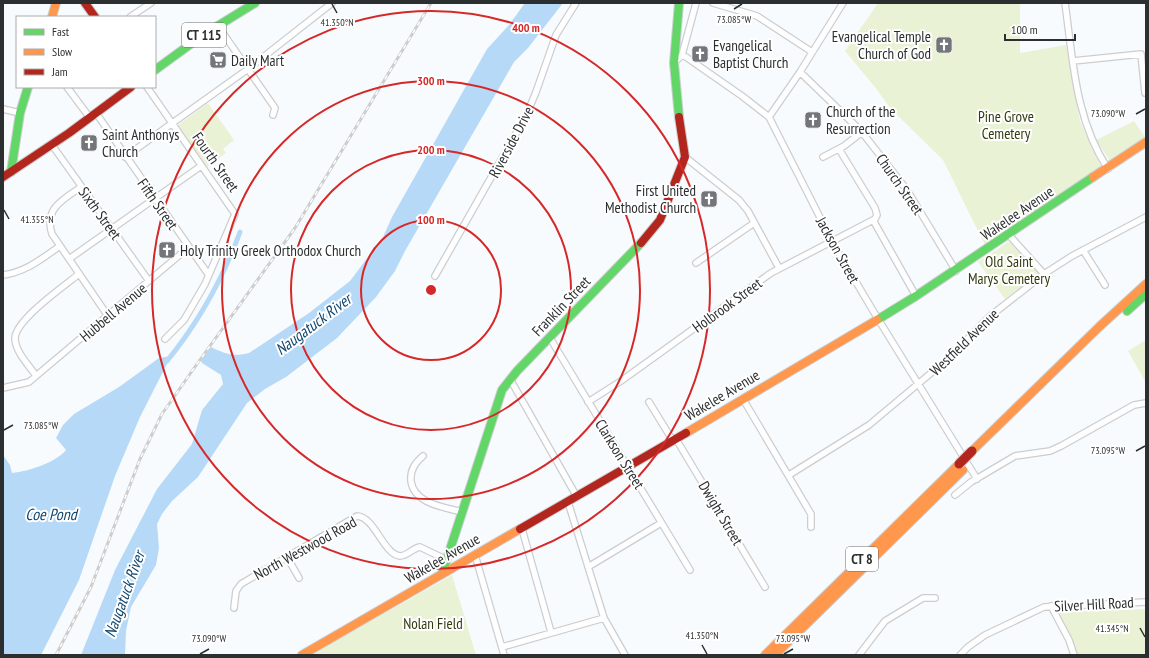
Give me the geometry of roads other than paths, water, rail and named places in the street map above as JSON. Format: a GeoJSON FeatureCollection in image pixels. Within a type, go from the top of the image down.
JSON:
{"type":"FeatureCollection","features":[{"type":"Feature","properties":{"kind":"main road"},"geometry":{"type":"LineString","coordinates":[[52,16],[56,3]]}},
{"type":"Feature","properties":{"kind":"main road"},"geometry":{"type":"LineString","coordinates":[[85,3],[94,16]]}},
{"type":"Feature","properties":{"kind":"main road","name":"CT 115"},"geometry":{"type":"LineString","coordinates":[[156,69],[218,26],[255,3]]}},
{"type":"Feature","properties":{"kind":"main road"},"geometry":{"type":"LineString","coordinates":[[679,3],[674,63],[676,99],[685,157]]}},
{"type":"Feature","properties":{"kind":"main road"},"geometry":{"type":"LineString","coordinates":[[7,175],[20,113],[28,88]]}},
{"type":"Feature","properties":{"kind":"main road"},"geometry":{"type":"LineString","coordinates":[[7,175],[93,116],[130,88]]}},
{"type":"Feature","properties":{"kind":"main road","name":"Wakelee Avenue"},"geometry":{"type":"LineString","coordinates":[[302,655],[675,440],[916,296],[956,271],[1146,142]]}},
{"type":"Feature","properties":{"kind":"main road","name":"Franklin Street"},"geometry":{"type":"LineString","coordinates":[[442,574],[445,559],[498,402],[510,379],[641,244],[660,220],[685,157]]}},
{"type":"Feature","properties":{"kind":"main road"},"geometry":{"type":"LineString","coordinates":[[1099,327],[1120,301],[1146,276]]}},
{"type":"Feature","properties":{"kind":"main road","name":"CT 8"},"geometry":{"type":"LineString","coordinates":[[774,655],[1099,327],[1146,284]]}},
{"type":"Feature","properties":{"kind":"main road","name":"CT 8"},"geometry":{"type":"LineString","coordinates":[[974,454],[1146,294]]}},
{"type":"Feature","properties":{"kind":"main road","name":"CT 8"},"geometry":{"type":"LineString","coordinates":[[765,655],[961,467]]}},
{"type":"Feature","properties":{"kind":"street"},"geometry":{"type":"LineString","coordinates":[[132,16],[151,3]]}},
{"type":"Feature","properties":{"kind":"street"},"geometry":{"type":"LineString","coordinates":[[125,157],[171,122],[248,69],[332,3]]}},
{"type":"Feature","properties":{"kind":"street","name":"Riverside Drive"},"geometry":{"type":"LineString","coordinates":[[436,276],[526,116],[556,35],[576,3]]}},
{"type":"Feature","properties":{"kind":"street"},"geometry":{"type":"LineString","coordinates":[[674,63],[682,55],[696,3]]}},
{"type":"Feature","properties":{"kind":"street"},"geometry":{"type":"LineString","coordinates":[[713,3],[757,16],[812,52]]}},
{"type":"Feature","properties":{"kind":"street"},"geometry":{"type":"LineString","coordinates":[[1066,3],[1073,61],[1083,117],[1089,134],[1108,169]]}},
{"type":"Feature","properties":{"kind":"street"},"geometry":{"type":"LineString","coordinates":[[769,117],[800,72],[842,4]]}},
{"type":"Feature","properties":{"kind":"street"},"geometry":{"type":"LineString","coordinates":[[218,26],[275,108],[273,115]]}},
{"type":"Feature","properties":{"kind":"street"},"geometry":{"type":"LineString","coordinates":[[1073,61],[1142,54],[1146,93]]}},
{"type":"Feature","properties":{"kind":"street","name":"Jackson Street"},"geometry":{"type":"LineString","coordinates":[[682,55],[742,96],[769,117],[832,240],[878,319],[977,479]]}},
{"type":"Feature","properties":{"kind":"street","name":"Church Street"},"geometry":{"type":"LineString","coordinates":[[800,72],[862,132],[907,190],[956,271]]}},
{"type":"Feature","properties":{"kind":"street","name":"Fifth Street"},"geometry":{"type":"LineString","coordinates":[[68,88],[93,116],[125,157],[208,274]]}},
{"type":"Feature","properties":{"kind":"street","name":"Fourth Street"},"geometry":{"type":"LineString","coordinates":[[148,88],[235,214],[213,267],[208,274]]}},
{"type":"Feature","properties":{"kind":"street"},"geometry":{"type":"LineString","coordinates":[[3,109],[20,113]]}},
{"type":"Feature","properties":{"kind":"street"},"geometry":{"type":"LineString","coordinates":[[823,157],[839,149],[862,132]]}},
{"type":"Feature","properties":{"kind":"street","name":"Sixth Street"},"geometry":{"type":"LineString","coordinates":[[52,145],[81,188],[149,281]]}},
{"type":"Feature","properties":{"kind":"street"},"geometry":{"type":"LineString","coordinates":[[839,149],[875,208],[877,214],[873,220],[893,259],[916,296]]}},
{"type":"Feature","properties":{"kind":"street"},"geometry":{"type":"LineString","coordinates":[[685,157],[739,200],[754,223],[779,268]]}},
{"type":"Feature","properties":{"kind":"street"},"geometry":{"type":"LineString","coordinates":[[69,259],[201,166]]}},
{"type":"Feature","properties":{"kind":"street"},"geometry":{"type":"LineString","coordinates":[[81,188],[61,201],[50,214],[50,230],[108,316]]}},
{"type":"Feature","properties":{"kind":"street","name":"Westfield Avenue"},"geometry":{"type":"LineString","coordinates":[[788,475],[860,431],[919,385],[949,358],[989,317],[1044,274],[1083,250],[1146,217]]}},
{"type":"Feature","properties":{"kind":"street","name":"Holbrook Street"},"geometry":{"type":"LineString","coordinates":[[588,402],[779,268],[873,220]]}},
{"type":"Feature","properties":{"kind":"street"},"geometry":{"type":"LineString","coordinates":[[696,263],[754,223]]}},
{"type":"Feature","properties":{"kind":"street"},"geometry":{"type":"LineString","coordinates":[[1009,235],[1044,274]]}},
{"type":"Feature","properties":{"kind":"street"},"geometry":{"type":"LineString","coordinates":[[3,275],[17,273],[33,265],[60,246]]}},
{"type":"Feature","properties":{"kind":"street","name":"Hubbell Avenue"},"geometry":{"type":"LineString","coordinates":[[3,388],[29,382],[189,247]]}},
{"type":"Feature","properties":{"kind":"street"},"geometry":{"type":"LineString","coordinates":[[1083,250],[1105,285]]}},
{"type":"Feature","properties":{"kind":"street"},"geometry":{"type":"LineString","coordinates":[[36,376],[17,348],[15,338],[17,329],[25,319],[79,274]]}},
{"type":"Feature","properties":{"kind":"street"},"geometry":{"type":"LineString","coordinates":[[165,338],[184,320],[205,284],[208,274]]}},
{"type":"Feature","properties":{"kind":"street","name":"Clarkson Street"},"geometry":{"type":"LineString","coordinates":[[550,338],[690,570]]}},
{"type":"Feature","properties":{"kind":"street"},"geometry":{"type":"LineString","coordinates":[[510,379],[577,497]]}},
{"type":"Feature","properties":{"kind":"street"},"geometry":{"type":"LineString","coordinates":[[743,399],[811,514],[811,527]]}},
{"type":"Feature","properties":{"kind":"street","name":"Dwight Street"},"geometry":{"type":"LineString","coordinates":[[648,402],[675,440],[765,587]]}},
{"type":"Feature","properties":{"kind":"street"},"geometry":{"type":"LineString","coordinates":[[955,495],[977,479],[1015,456],[1050,451],[1072,442],[1134,405],[1146,402]]}},
{"type":"Feature","properties":{"kind":"street"},"geometry":{"type":"LineString","coordinates":[[423,456],[415,464],[411,474],[412,484],[416,492],[429,502],[462,512]]}},
{"type":"Feature","properties":{"kind":"street"},"geometry":{"type":"LineString","coordinates":[[568,502],[604,618],[625,655]]}},
{"type":"Feature","properties":{"kind":"street","name":"North Westwood Road"},"geometry":{"type":"LineString","coordinates":[[234,608],[236,591],[241,584],[357,516],[366,520],[397,555],[403,556],[420,547],[445,559]]}},
{"type":"Feature","properties":{"kind":"street"},"geometry":{"type":"LineString","coordinates":[[588,567],[661,523]]}},
{"type":"Feature","properties":{"kind":"street"},"geometry":{"type":"LineString","coordinates":[[522,529],[551,632]]}},
{"type":"Feature","properties":{"kind":"street"},"geometry":{"type":"LineString","coordinates":[[475,556],[504,655]]}},
{"type":"Feature","properties":{"kind":"street"},"geometry":{"type":"LineString","coordinates":[[287,557],[299,578]]}},
{"type":"Feature","properties":{"kind":"street"},"geometry":{"type":"LineString","coordinates":[[859,655],[884,621],[923,598],[935,598]]}},
{"type":"Feature","properties":{"kind":"street","name":"Silver Hill Road"},"geometry":{"type":"LineString","coordinates":[[960,655],[968,647],[985,635],[1039,609],[1051,606],[1146,602]]}},
{"type":"Feature","properties":{"kind":"street"},"geometry":{"type":"LineString","coordinates":[[1051,606],[1074,655]]}},
{"type":"Feature","properties":{"kind":"street"},"geometry":{"type":"LineString","coordinates":[[502,647],[604,618]]}},
{"type":"Feature","properties":{"kind":"water","name":"Naugatuck River"},"geometry":{"type":"Polygon","coordinates":[[[525,3],[563,3],[528,48],[514,62],[405,251],[395,271],[376,297],[337,338],[286,377],[265,389],[247,403],[198,477],[172,501],[162,514],[157,524],[159,548],[156,565],[131,607],[126,631],[125,655],[81,655],[115,570],[157,489],[192,444],[202,410],[223,384],[221,375],[202,363],[201,360],[211,347],[230,354],[239,355],[249,353],[309,313],[350,281],[383,237],[392,217],[487,49],[509,25],[525,3]]]}},
{"type":"Feature","properties":{"kind":"water","name":"Coe Pond"},"geometry":{"type":"Polygon","coordinates":[[[171,356],[140,417],[115,476],[79,580],[41,655],[3,655],[3,455],[10,465],[12,473],[34,468],[55,459],[66,450],[56,438],[63,425],[74,414],[119,387],[159,358],[171,356]]]}},
{"type":"Feature","properties":{"kind":"waterway"},"geometry":{"type":"LineString","coordinates":[[167,361],[209,300],[226,266],[240,232]]}},
{"type":"Feature","properties":{"kind":"railway"},"geometry":{"type":"LineString","coordinates":[[56,655],[91,587],[140,459],[162,414],[295,228],[431,3]]}},
{"type":"Feature","properties":{"kind":"place","name":"Evangelical Temple Church of God"},"geometry":{"type":"Point","coordinates":[944,45]}},
{"type":"Feature","properties":{"kind":"place","name":"Evangelical Baptist Church"},"geometry":{"type":"Point","coordinates":[700,54]}},
{"type":"Feature","properties":{"kind":"place","name":"Daily Mart"},"geometry":{"type":"Point","coordinates":[218,60]}},
{"type":"Feature","properties":{"kind":"place","name":"Church of the Resurrection"},"geometry":{"type":"Point","coordinates":[813,120]}},
{"type":"Feature","properties":{"kind":"place","name":"Saint Anthonys Church"},"geometry":{"type":"Point","coordinates":[89,143]}},
{"type":"Feature","properties":{"kind":"place","name":"First United Methodist Church"},"geometry":{"type":"Point","coordinates":[709,199]}},
{"type":"Feature","properties":{"kind":"place","name":"Holy Trinity Greek Orthodox Church"},"geometry":{"type":"Point","coordinates":[167,250]}},
{"type":"Feature","properties":{"kind":"park label","name":"Pine Grove Cemetery"},"geometry":{"type":"Point","coordinates":[1006,124]}},
{"type":"Feature","properties":{"kind":"park label","name":"Old Saint Marys Cemetery"},"geometry":{"type":"Point","coordinates":[1009,270]}},
{"type":"Feature","properties":{"kind":"park label","name":"Nolan Field"},"geometry":{"type":"Point","coordinates":[433,623]}}]}
